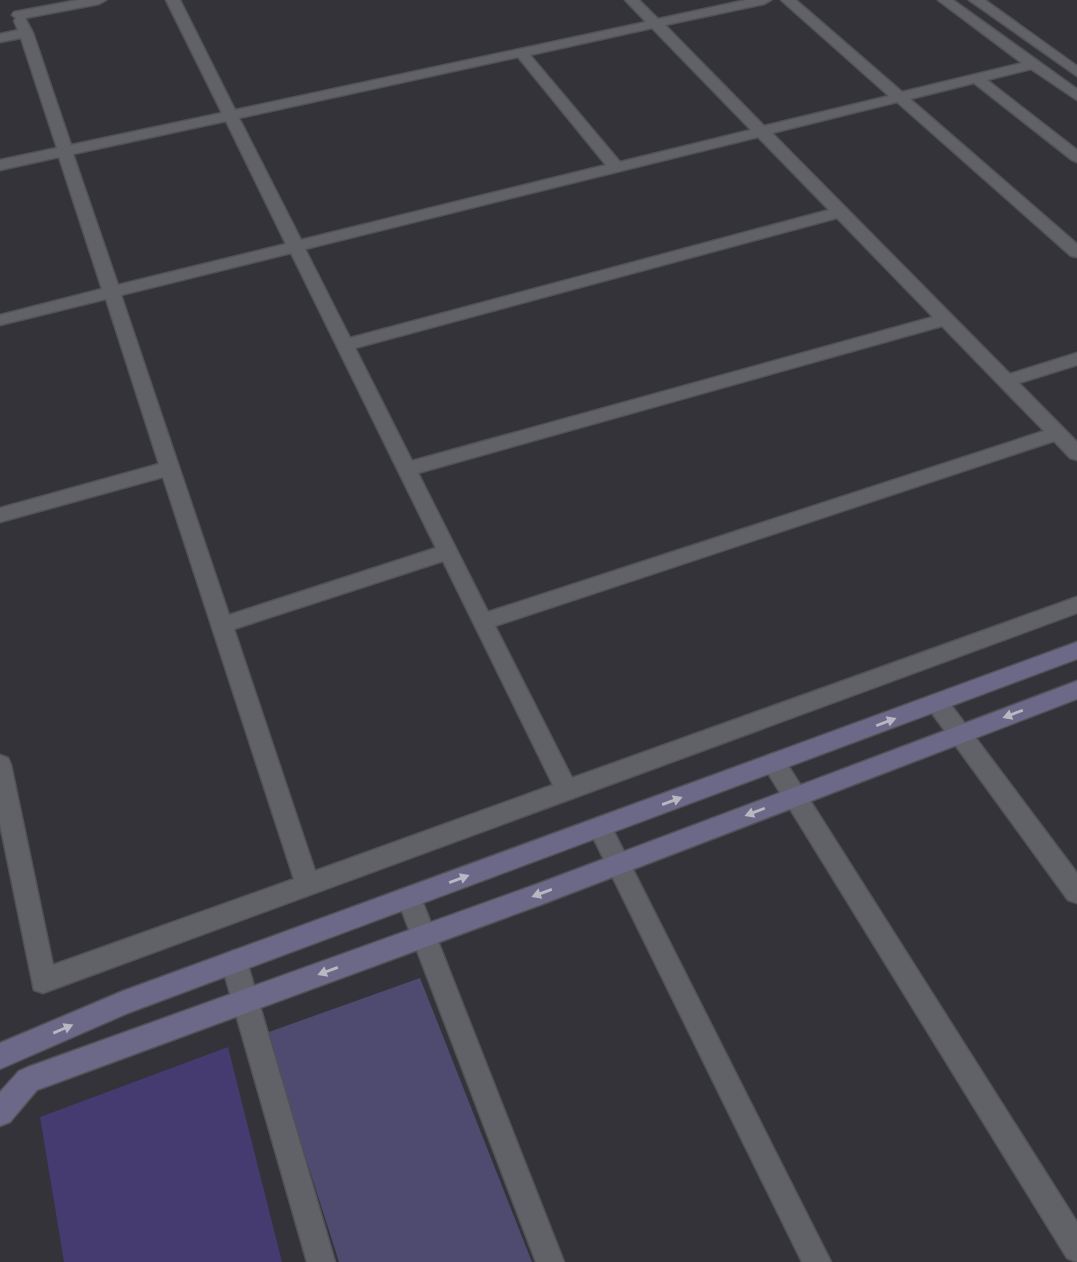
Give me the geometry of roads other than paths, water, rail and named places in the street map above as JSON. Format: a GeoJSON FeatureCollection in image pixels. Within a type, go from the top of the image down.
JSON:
{"type":"FeatureCollection","features":[{"type":"Feature","properties":{"kind":"street"},"geometry":{"type":"LineString","coordinates":[[37,0],[19,3],[22,24],[308,885]]}},
{"type":"Feature","properties":{"kind":"street"},"geometry":{"type":"LineString","coordinates":[[0,38],[22,24],[99,0]]}},
{"type":"Feature","properties":{"kind":"street"},"geometry":{"type":"LineString","coordinates":[[173,0],[567,791]]}},
{"type":"Feature","properties":{"kind":"street"},"geometry":{"type":"LineString","coordinates":[[632,0],[1077,453]]}},
{"type":"Feature","properties":{"kind":"street"},"geometry":{"type":"LineString","coordinates":[[0,165],[764,0]]}},
{"type":"Feature","properties":{"kind":"street"},"geometry":{"type":"LineString","coordinates":[[788,0],[1077,252]]}},
{"type":"Feature","properties":{"kind":"street"},"geometry":{"type":"LineString","coordinates":[[945,0],[1077,96]]}},
{"type":"Feature","properties":{"kind":"street"},"geometry":{"type":"LineString","coordinates":[[976,0],[1077,72]]}},
{"type":"Feature","properties":{"kind":"street"},"geometry":{"type":"LineString","coordinates":[[521,52],[616,167]]}},
{"type":"Feature","properties":{"kind":"street"},"geometry":{"type":"LineString","coordinates":[[0,320],[1034,64]]}},
{"type":"Feature","properties":{"kind":"street"},"geometry":{"type":"LineString","coordinates":[[976,78],[1077,157]]}},
{"type":"Feature","properties":{"kind":"street"},"geometry":{"type":"LineString","coordinates":[[345,345],[841,212]]}},
{"type":"Feature","properties":{"kind":"street"},"geometry":{"type":"LineString","coordinates":[[407,470],[946,319]]}},
{"type":"Feature","properties":{"kind":"street"},"geometry":{"type":"LineString","coordinates":[[1006,381],[1077,359]]}},
{"type":"Feature","properties":{"kind":"street"},"geometry":{"type":"LineString","coordinates":[[483,622],[1057,433]]}},
{"type":"Feature","properties":{"kind":"street"},"geometry":{"type":"LineString","coordinates":[[0,515],[170,468]]}},
{"type":"Feature","properties":{"kind":"street"},"geometry":{"type":"LineString","coordinates":[[222,625],[449,552]]}},
{"type":"Feature","properties":{"kind":"street"},"geometry":{"type":"LineString","coordinates":[[0,765],[43,981],[1077,605]]}},
{"type":"Feature","properties":{"kind":"street"},"geometry":{"type":"LineString","coordinates":[[0,1056],[122,1003],[1077,650]]}},
{"type":"Feature","properties":{"kind":"street"},"geometry":{"type":"LineString","coordinates":[[0,1112],[28,1080],[618,864],[1077,690]]}},
{"type":"Feature","properties":{"kind":"street"},"geometry":{"type":"LineString","coordinates":[[937,703],[1077,892]]}},
{"type":"Feature","properties":{"kind":"street"},"geometry":{"type":"LineString","coordinates":[[774,764],[1077,1248]]}},
{"type":"Feature","properties":{"kind":"street"},"geometry":{"type":"LineString","coordinates":[[600,827],[817,1262]]}},
{"type":"Feature","properties":{"kind":"street"},"geometry":{"type":"LineString","coordinates":[[409,898],[550,1262]]}},
{"type":"Feature","properties":{"kind":"street"},"geometry":{"type":"LineString","coordinates":[[234,962],[321,1262]]}}]}
